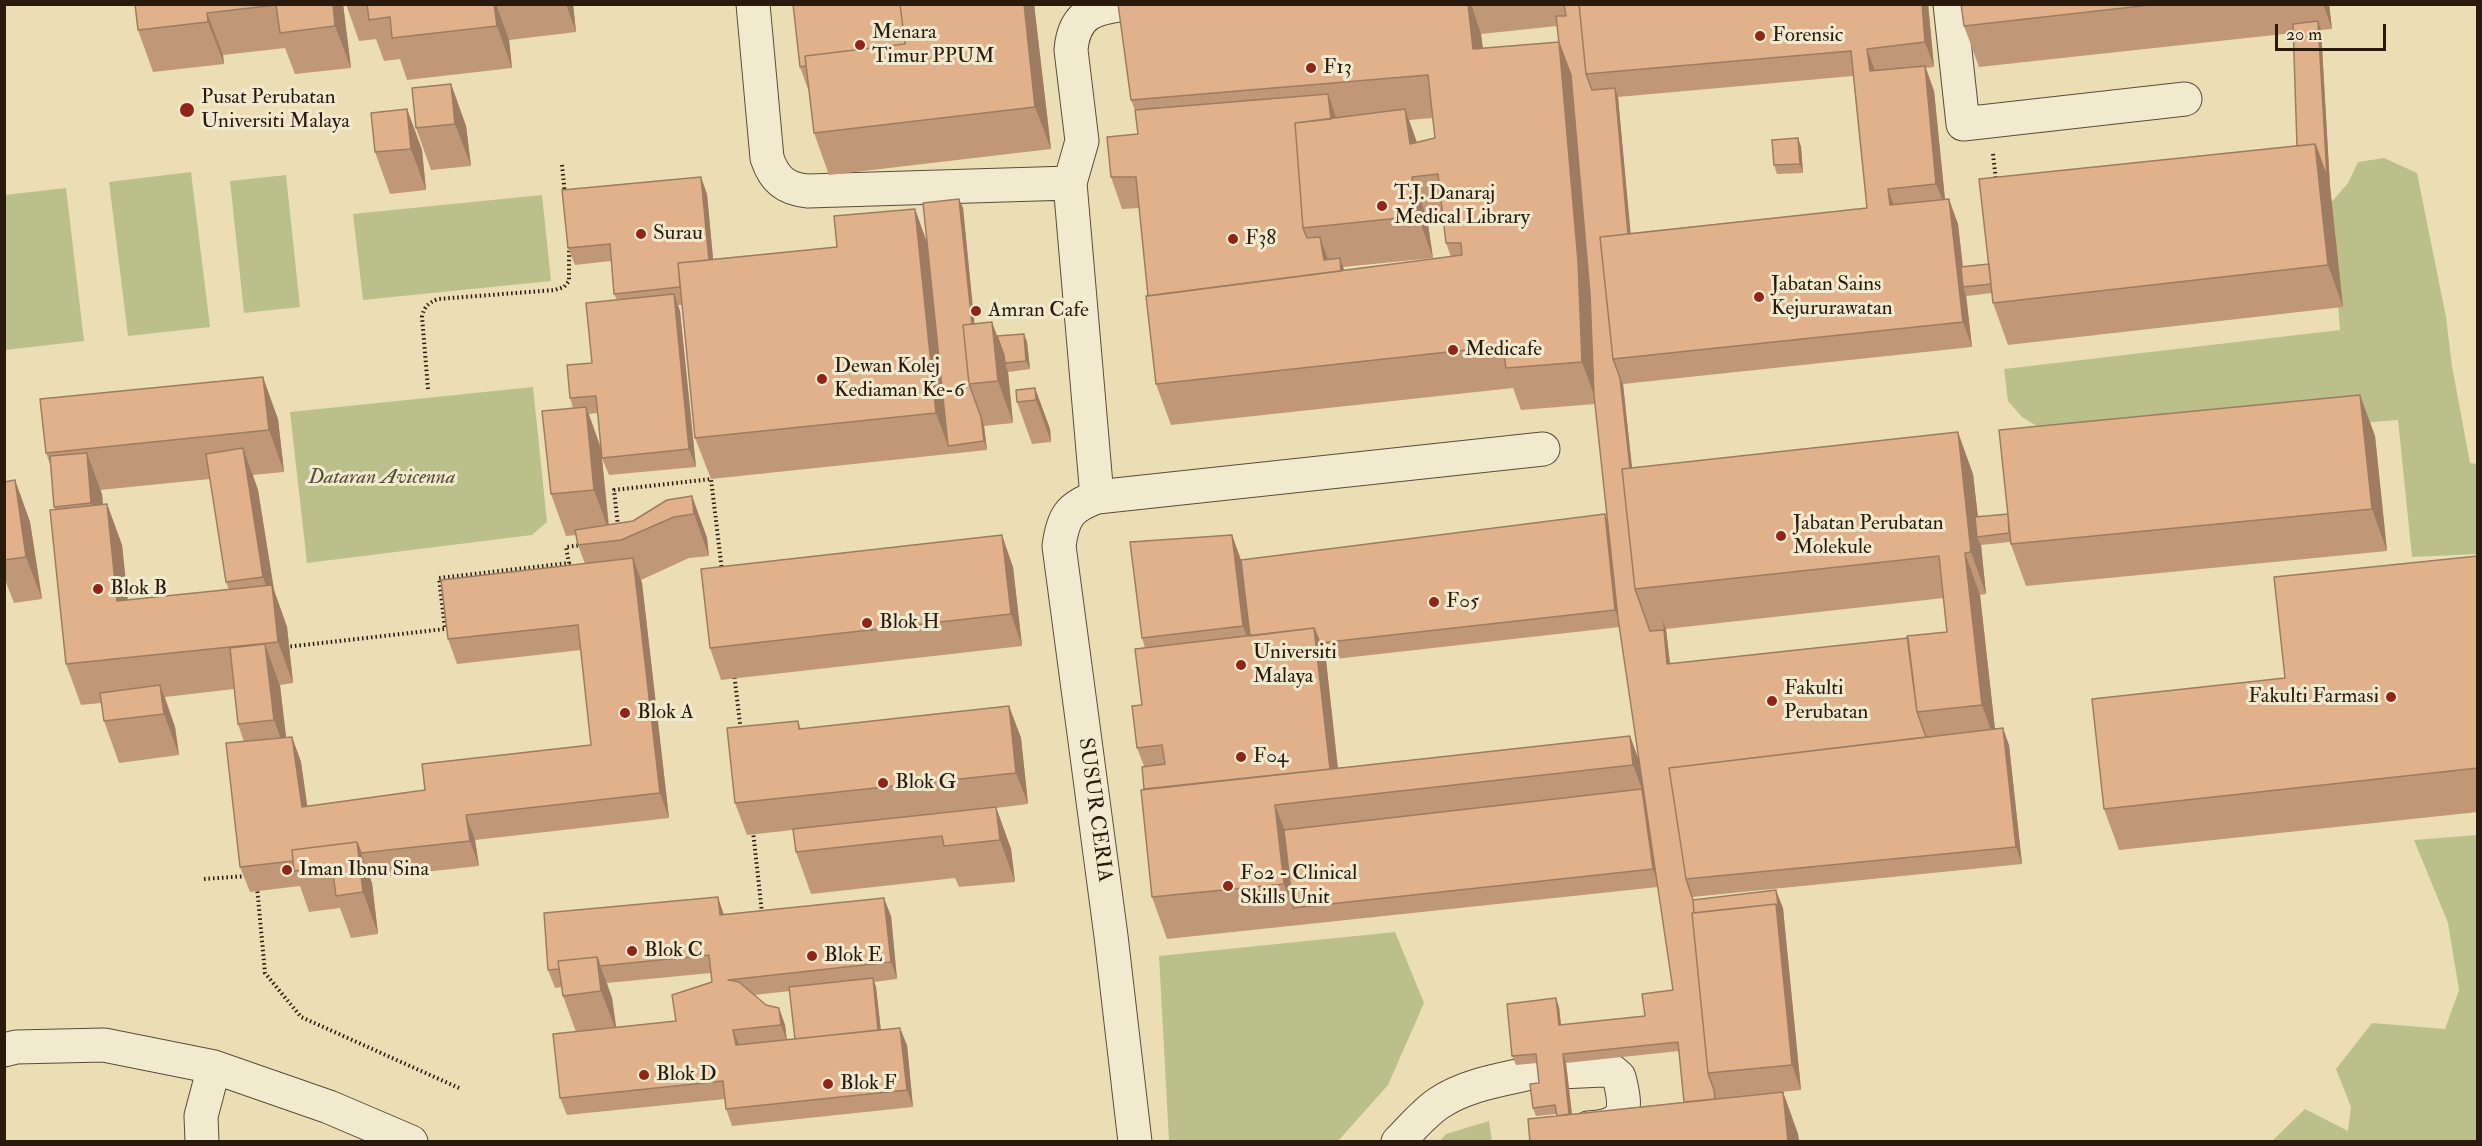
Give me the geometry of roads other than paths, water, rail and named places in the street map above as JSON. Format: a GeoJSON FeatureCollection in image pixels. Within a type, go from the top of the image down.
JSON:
{"type":"FeatureCollection","features":[{"type":"Feature","properties":{"kind":"street"},"geometry":{"type":"LineString","coordinates":[[753,4],[767,158],[771,171],[780,182],[793,190],[1070,183]]}},
{"type":"Feature","properties":{"kind":"street"},"geometry":{"type":"LineString","coordinates":[[1129,4],[1092,11],[1080,21],[1072,35],[1071,50],[1082,141],[1070,183],[1097,497],[1543,449]]}},
{"type":"Feature","properties":{"kind":"street"},"geometry":{"type":"LineString","coordinates":[[1950,4],[1963,124],[2185,99]]}},
{"type":"Feature","properties":{"kind":"street","name":"SUSUR CERIA"},"geometry":{"type":"LineString","coordinates":[[1097,497],[1080,503],[1071,511],[1065,520],[1059,546],[1111,936],[1135,1142]]}},
{"type":"Feature","properties":{"kind":"street"},"geometry":{"type":"LineString","coordinates":[[4,1050],[16,1047],[104,1045],[214,1067],[329,1107],[395,1138]]}},
{"type":"Feature","properties":{"kind":"street"},"geometry":{"type":"LineString","coordinates":[[202,1142],[201,1116],[214,1067]]}},
{"type":"Feature","properties":{"kind":"street"},"geometry":{"type":"LineString","coordinates":[[1398,1142],[1438,1104],[1459,1093],[1484,1083],[1540,1073],[1612,1071],[1619,1077],[1621,1086],[1620,1118],[1615,1124],[1606,1127],[1574,1129],[1566,1127],[1540,1073]]}},
{"type":"Feature","properties":{"kind":"place","name":"Forensic"},"geometry":{"type":"Point","coordinates":[1760,36]}},
{"type":"Feature","properties":{"kind":"place","name":"Menara Timur PPUM"},"geometry":{"type":"Point","coordinates":[860,45]}},
{"type":"Feature","properties":{"kind":"place","name":"F13"},"geometry":{"type":"Point","coordinates":[1311,68]}},
{"type":"Feature","properties":{"kind":"place","name":"Pusat Perubatan Universiti Malaya"},"geometry":{"type":"Point","coordinates":[187,110]}},
{"type":"Feature","properties":{"kind":"place","name":"T.J. Danaraj Medical Library"},"geometry":{"type":"Point","coordinates":[1382,206]}},
{"type":"Feature","properties":{"kind":"place","name":"Surau"},"geometry":{"type":"Point","coordinates":[641,234]}},
{"type":"Feature","properties":{"kind":"place","name":"F38"},"geometry":{"type":"Point","coordinates":[1233,239]}},
{"type":"Feature","properties":{"kind":"place","name":"Jabatan Sains Kejururawatan"},"geometry":{"type":"Point","coordinates":[1759,297]}},
{"type":"Feature","properties":{"kind":"place","name":"Amran Cafe"},"geometry":{"type":"Point","coordinates":[976,311]}},
{"type":"Feature","properties":{"kind":"place","name":"Medicafe"},"geometry":{"type":"Point","coordinates":[1453,350]}},
{"type":"Feature","properties":{"kind":"place","name":"Dewan Kolej Kediaman Ke-6"},"geometry":{"type":"Point","coordinates":[822,379]}},
{"type":"Feature","properties":{"kind":"place","name":"Jabatan Perubatan Molekule"},"geometry":{"type":"Point","coordinates":[1781,536]}},
{"type":"Feature","properties":{"kind":"place","name":"Blok B"},"geometry":{"type":"Point","coordinates":[98,589]}},
{"type":"Feature","properties":{"kind":"place","name":"F05"},"geometry":{"type":"Point","coordinates":[1434,602]}},
{"type":"Feature","properties":{"kind":"place","name":"Blok H"},"geometry":{"type":"Point","coordinates":[867,623]}},
{"type":"Feature","properties":{"kind":"place","name":"Universiti Malaya"},"geometry":{"type":"Point","coordinates":[1241,665]}},
{"type":"Feature","properties":{"kind":"place","name":"Fakulti Farmasi"},"geometry":{"type":"Point","coordinates":[2391,697]}},
{"type":"Feature","properties":{"kind":"place","name":"Fakulti Perubatan"},"geometry":{"type":"Point","coordinates":[1772,701]}},
{"type":"Feature","properties":{"kind":"place","name":"Blok A"},"geometry":{"type":"Point","coordinates":[625,713]}},
{"type":"Feature","properties":{"kind":"place","name":"F04"},"geometry":{"type":"Point","coordinates":[1241,757]}},
{"type":"Feature","properties":{"kind":"place","name":"Blok G"},"geometry":{"type":"Point","coordinates":[883,783]}},
{"type":"Feature","properties":{"kind":"place","name":"Iman Ibnu Sina"},"geometry":{"type":"Point","coordinates":[287,870]}},
{"type":"Feature","properties":{"kind":"place","name":"F02 - Clinical Skills Unit"},"geometry":{"type":"Point","coordinates":[1228,886]}},
{"type":"Feature","properties":{"kind":"place","name":"Blok C"},"geometry":{"type":"Point","coordinates":[632,951]}},
{"type":"Feature","properties":{"kind":"place","name":"Blok E"},"geometry":{"type":"Point","coordinates":[812,956]}},
{"type":"Feature","properties":{"kind":"place","name":"Blok D"},"geometry":{"type":"Point","coordinates":[644,1075]}},
{"type":"Feature","properties":{"kind":"place","name":"Blok F"},"geometry":{"type":"Point","coordinates":[828,1084]}},
{"type":"Feature","properties":{"kind":"park label","name":"Dataran Avicenna"},"geometry":{"type":"Point","coordinates":[382,478]}}]}
